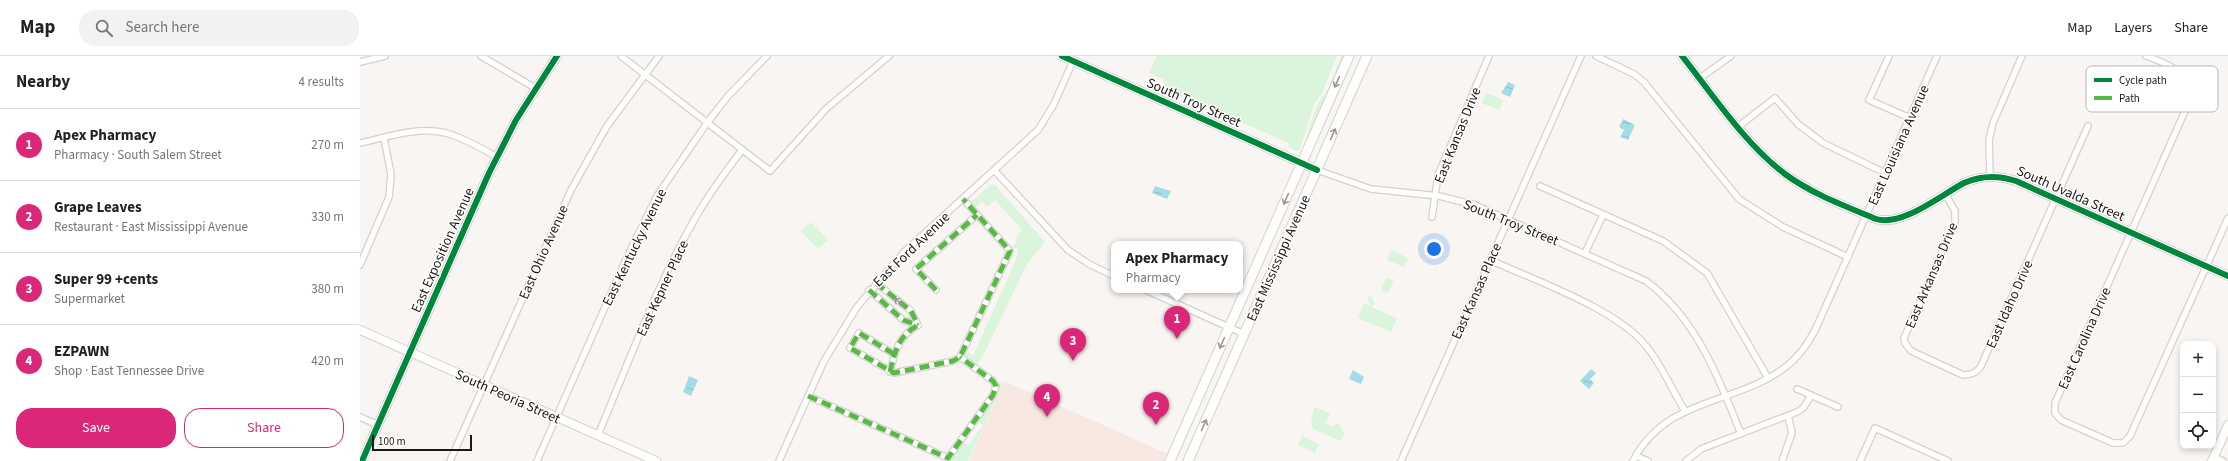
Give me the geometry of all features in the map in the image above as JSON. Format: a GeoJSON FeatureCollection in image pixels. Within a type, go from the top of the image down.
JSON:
{"type":"FeatureCollection","features":[{"type":"Feature","properties":{"kind":"main road","name":"East Mississippi Avenue"},"geometry":{"type":"LineString","coordinates":[[1170,461],[1349,56]]}},
{"type":"Feature","properties":{"kind":"main road","name":"East Mississippi Avenue"},"geometry":{"type":"LineString","coordinates":[[1188,461],[1367,56]]}},
{"type":"Feature","properties":{"kind":"street"},"geometry":{"type":"LineString","coordinates":[[360,62],[385,56]]}},
{"type":"Feature","properties":{"kind":"street"},"geometry":{"type":"LineString","coordinates":[[481,56],[535,88]]}},
{"type":"Feature","properties":{"kind":"street","name":"East Exposition Avenue"},"geometry":{"type":"LineString","coordinates":[[362,461],[497,157],[535,88],[557,56]]}},
{"type":"Feature","properties":{"kind":"street"},"geometry":{"type":"LineString","coordinates":[[621,56],[770,171],[827,108],[889,56]]}},
{"type":"Feature","properties":{"kind":"street","name":"East Ohio Avenue"},"geometry":{"type":"LineString","coordinates":[[450,461],[571,190],[608,126],[644,74],[659,56]]}},
{"type":"Feature","properties":{"kind":"street","name":"East Kentucky Avenue"},"geometry":{"type":"LineString","coordinates":[[537,461],[642,225],[674,169],[707,123],[728,96],[767,56]]}},
{"type":"Feature","properties":{"kind":"street","name":"South Troy Street"},"geometry":{"type":"LineString","coordinates":[[1062,56],[1351,184],[1371,189],[1434,196],[1467,202],[1508,218],[1633,274],[1669,300],[1688,323],[1713,366],[1741,434]]}},
{"type":"Feature","properties":{"kind":"street","name":"East Kansas Drive"},"geometry":{"type":"LineString","coordinates":[[1432,217],[1438,175],[1489,56]]}},
{"type":"Feature","properties":{"kind":"street","name":"East Kansas Place"},"geometry":{"type":"LineString","coordinates":[[1401,461],[1580,56]]}},
{"type":"Feature","properties":{"kind":"street"},"geometry":{"type":"LineString","coordinates":[[1596,56],[1634,74],[1644,82],[1740,199],[1783,227],[1848,257]]}},
{"type":"Feature","properties":{"kind":"street","name":"South Uvalda Street"},"geometry":{"type":"LineString","coordinates":[[1682,56],[1762,154],[1786,174],[1808,188],[1867,215],[1884,221],[1898,219],[1971,180],[1990,176],[2011,179],[2228,276]]}},
{"type":"Feature","properties":{"kind":"street"},"geometry":{"type":"LineString","coordinates":[[1700,78],[1731,56]]}},
{"type":"Feature","properties":{"kind":"street"},"geometry":{"type":"LineString","coordinates":[[1889,56],[1869,100],[1910,118]]}},
{"type":"Feature","properties":{"kind":"street","name":"East Louisiana Avenue"},"geometry":{"type":"LineString","coordinates":[[1634,458],[1654,432],[1685,411],[1768,378],[1791,362],[1809,341],[1867,215],[1937,56]]}},
{"type":"Feature","properties":{"kind":"street"},"geometry":{"type":"LineString","coordinates":[[1990,176],[1990,140],[1993,123],[2022,56]]}},
{"type":"Feature","properties":{"kind":"street","name":"East Carolina Drive"},"geometry":{"type":"LineString","coordinates":[[2146,56],[2167,66]]}},
{"type":"Feature","properties":{"kind":"street","name":"East Ford Avenue"},"geometry":{"type":"LineString","coordinates":[[779,461],[832,346],[869,290],[904,252],[1028,141],[1047,117],[1073,61]]}},
{"type":"Feature","properties":{"kind":"street"},"geometry":{"type":"LineString","coordinates":[[1739,126],[1775,98],[1798,124],[1823,143],[1885,173]]}},
{"type":"Feature","properties":{"kind":"street","name":"East Carolina Drive"},"geometry":{"type":"LineString","coordinates":[[2185,112],[2055,403],[2055,413],[2061,420],[2113,443],[2123,443],[2130,436],[2228,218]]}},
{"type":"Feature","properties":{"kind":"street","name":"East Idaho Drive"},"geometry":{"type":"LineString","coordinates":[[1938,364],[1969,375],[1978,370],[2088,126]]}},
{"type":"Feature","properties":{"kind":"street"},"geometry":{"type":"LineString","coordinates":[[360,143],[408,132],[432,131],[460,138],[497,157]]}},
{"type":"Feature","properties":{"kind":"street"},"geometry":{"type":"LineString","coordinates":[[360,265],[389,197],[391,174],[384,138]]}},
{"type":"Feature","properties":{"kind":"street","name":"East Kepner Place"},"geometry":{"type":"LineString","coordinates":[[598,435],[666,276],[684,240],[716,184],[742,150]]}},
{"type":"Feature","properties":{"kind":"street"},"geometry":{"type":"LineString","coordinates":[[995,171],[1068,250],[1089,264],[1111,275]]}},
{"type":"Feature","properties":{"kind":"street"},"geometry":{"type":"LineString","coordinates":[[1540,186],[1663,241],[1707,273],[1768,378]]}},
{"type":"Feature","properties":{"kind":"street","name":"East Arkansas Drive"},"geometry":{"type":"LineString","coordinates":[[1938,364],[1911,351],[1905,343],[1904,338],[1955,222],[1955,211],[1945,193]]}},
{"type":"Feature","properties":{"kind":"street"},"geometry":{"type":"LineString","coordinates":[[894,354],[859,333],[850,348],[894,373],[953,362],[960,357],[1010,251],[963,199]]}},
{"type":"Feature","properties":{"kind":"street"},"geometry":{"type":"LineString","coordinates":[[936,290],[916,269],[977,215]]}},
{"type":"Feature","properties":{"kind":"street"},"geometry":{"type":"LineString","coordinates":[[1585,253],[1602,215]]}},
{"type":"Feature","properties":{"kind":"street"},"geometry":{"type":"LineString","coordinates":[[1490,260],[1600,311],[1630,330],[1653,356],[1685,411]]}},
{"type":"Feature","properties":{"kind":"street"},"geometry":{"type":"LineString","coordinates":[[876,283],[911,311],[918,325]]}},
{"type":"Feature","properties":{"kind":"street"},"geometry":{"type":"LineString","coordinates":[[869,290],[903,320],[918,325]]}},
{"type":"Feature","properties":{"kind":"street"},"geometry":{"type":"LineString","coordinates":[[1153,293],[1244,334]]}},
{"type":"Feature","properties":{"kind":"street"},"geometry":{"type":"LineString","coordinates":[[890,372],[894,354],[905,332],[918,325]]}},
{"type":"Feature","properties":{"kind":"street","name":"South Peoria Street"},"geometry":{"type":"LineString","coordinates":[[360,330],[656,461]]}},
{"type":"Feature","properties":{"kind":"street"},"geometry":{"type":"LineString","coordinates":[[808,396],[948,458],[993,395],[996,386],[993,381],[960,357]]}},
{"type":"Feature","properties":{"kind":"street"},"geometry":{"type":"LineString","coordinates":[[1797,389],[1838,407]]}},
{"type":"Feature","properties":{"kind":"street"},"geometry":{"type":"LineString","coordinates":[[1686,461],[1701,449],[1788,416],[1803,408],[1812,396]]}},
{"type":"Feature","properties":{"kind":"street"},"geometry":{"type":"LineString","coordinates":[[360,416],[378,425]]}},
{"type":"Feature","properties":{"kind":"street"},"geometry":{"type":"LineString","coordinates":[[1782,461],[1792,433],[1788,416]]}},
{"type":"Feature","properties":{"kind":"street"},"geometry":{"type":"LineString","coordinates":[[2223,461],[2213,459],[2228,426]]}},
{"type":"Feature","properties":{"kind":"street"},"geometry":{"type":"LineString","coordinates":[[1860,461],[1875,428],[1948,461]]}},
{"type":"Feature","properties":{"kind":"street"},"geometry":{"type":"LineString","coordinates":[[1634,458],[1648,461]]}},
{"type":"Feature","properties":{"kind":"shaded area"},"geometry":{"type":"Polygon","coordinates":[[[1004,381],[1168,454],[1165,461],[969,461],[1004,381]]]}},
{"type":"Feature","properties":{"kind":"green space"},"geometry":{"type":"Polygon","coordinates":[[[1157,56],[1337,56],[1322,93],[1315,102],[1300,149],[1296,151],[1289,147],[1289,143],[1166,89],[1163,79],[1149,73],[1157,56]]]}},
{"type":"Feature","properties":{"kind":"green space"},"geometry":{"type":"Polygon","coordinates":[[[1341,56],[1344,56],[1306,143],[1308,130],[1318,103],[1327,91],[1341,56]]]}},
{"type":"Feature","properties":{"kind":"green space"},"geometry":{"type":"Polygon","coordinates":[[[1486,93],[1503,100],[1499,110],[1482,103],[1486,93]]]}},
{"type":"Feature","properties":{"kind":"green space"},"geometry":{"type":"Polygon","coordinates":[[[990,185],[995,185],[1045,242],[1027,264],[983,356],[976,365],[965,358],[968,351],[973,356],[1016,260],[1018,248],[1010,248],[1017,242],[1015,239],[1022,230],[995,200],[987,207],[982,201],[975,208],[971,202],[990,185]]]}},
{"type":"Feature","properties":{"kind":"green space"},"geometry":{"type":"Polygon","coordinates":[[[811,222],[828,240],[818,249],[801,231],[811,222]]]}},
{"type":"Feature","properties":{"kind":"green space"},"geometry":{"type":"Polygon","coordinates":[[[1391,250],[1408,258],[1404,267],[1387,260],[1391,250]]]}},
{"type":"Feature","properties":{"kind":"green space"},"geometry":{"type":"Polygon","coordinates":[[[1386,278],[1394,281],[1388,293],[1381,290],[1386,278]]]}},
{"type":"Feature","properties":{"kind":"green space"},"geometry":{"type":"Polygon","coordinates":[[[1371,296],[1375,304],[1371,307],[1397,318],[1391,332],[1358,318],[1364,303],[1370,306],[1367,297],[1371,296]]]}},
{"type":"Feature","properties":{"kind":"green space"},"geometry":{"type":"Polygon","coordinates":[[[1004,381],[968,461],[950,461],[964,442],[968,446],[983,425],[978,422],[997,394],[999,384],[1004,381]]]}},
{"type":"Feature","properties":{"kind":"green space"},"geometry":{"type":"Polygon","coordinates":[[[1314,407],[1330,413],[1326,423],[1333,427],[1338,423],[1345,434],[1341,441],[1313,429],[1311,421],[1314,407]]]}},
{"type":"Feature","properties":{"kind":"green space"},"geometry":{"type":"Polygon","coordinates":[[[1302,436],[1319,444],[1315,453],[1298,445],[1302,436]]]}},
{"type":"Feature","properties":{"kind":"water"},"geometry":{"type":"Polygon","coordinates":[[[1508,82],[1515,85],[1510,97],[1501,93],[1508,82]]]}},
{"type":"Feature","properties":{"kind":"water"},"geometry":{"type":"Polygon","coordinates":[[[1623,119],[1635,125],[1628,140],[1620,137],[1624,130],[1619,127],[1623,119]]]}},
{"type":"Feature","properties":{"kind":"water"},"geometry":{"type":"Polygon","coordinates":[[[1155,186],[1171,191],[1167,199],[1152,193],[1155,186]]]}},
{"type":"Feature","properties":{"kind":"water"},"geometry":{"type":"Polygon","coordinates":[[[1591,369],[1596,373],[1590,379],[1594,383],[1589,389],[1580,381],[1591,369]]]}},
{"type":"Feature","properties":{"kind":"water"},"geometry":{"type":"Polygon","coordinates":[[[1353,370],[1364,377],[1361,384],[1349,379],[1353,370]]]}},
{"type":"Feature","properties":{"kind":"water"},"geometry":{"type":"Polygon","coordinates":[[[689,376],[698,380],[691,396],[683,392],[689,376]]]}},
{"type":"Feature","properties":{"kind":"marked path"},"geometry":{"type":"LineString","coordinates":[[894,354],[859,333],[850,348],[894,373],[953,361],[960,357],[1010,251],[963,199]]}},
{"type":"Feature","properties":{"kind":"marked path"},"geometry":{"type":"LineString","coordinates":[[936,290],[916,269],[977,215]]}},
{"type":"Feature","properties":{"kind":"marked path"},"geometry":{"type":"LineString","coordinates":[[876,283],[911,311],[918,325]]}},
{"type":"Feature","properties":{"kind":"marked path"},"geometry":{"type":"LineString","coordinates":[[869,290],[903,320],[918,325]]}},
{"type":"Feature","properties":{"kind":"marked path"},"geometry":{"type":"LineString","coordinates":[[890,372],[898,345],[906,334],[918,325]]}},
{"type":"Feature","properties":{"kind":"marked path"},"geometry":{"type":"LineString","coordinates":[[808,396],[948,458],[993,395],[996,386],[993,381],[960,357]]}},
{"type":"Feature","properties":{"kind":"cycle path"},"geometry":{"type":"LineString","coordinates":[[362,461],[489,173],[516,120],[557,56]]}},
{"type":"Feature","properties":{"kind":"cycle path"},"geometry":{"type":"LineString","coordinates":[[1062,56],[1317,170]]}},
{"type":"Feature","properties":{"kind":"cycle path"},"geometry":{"type":"LineString","coordinates":[[1682,56],[1743,134],[1770,162],[1806,188],[1876,219],[1886,220],[1909,214],[1964,183],[1977,178],[2003,178],[2016,181],[2228,276]]}},
{"type":"Feature","properties":{"kind":"place","name":"Apex Pharmacy"},"geometry":{"type":"Point","coordinates":[1177,339]}},
{"type":"Feature","properties":{"kind":"place","name":"Super 99 +cents"},"geometry":{"type":"Point","coordinates":[1073,361]}},
{"type":"Feature","properties":{"kind":"place","name":"EZPAWN"},"geometry":{"type":"Point","coordinates":[1047,417]}},
{"type":"Feature","properties":{"kind":"place","name":"Grape Leaves"},"geometry":{"type":"Point","coordinates":[1156,425]}}]}
